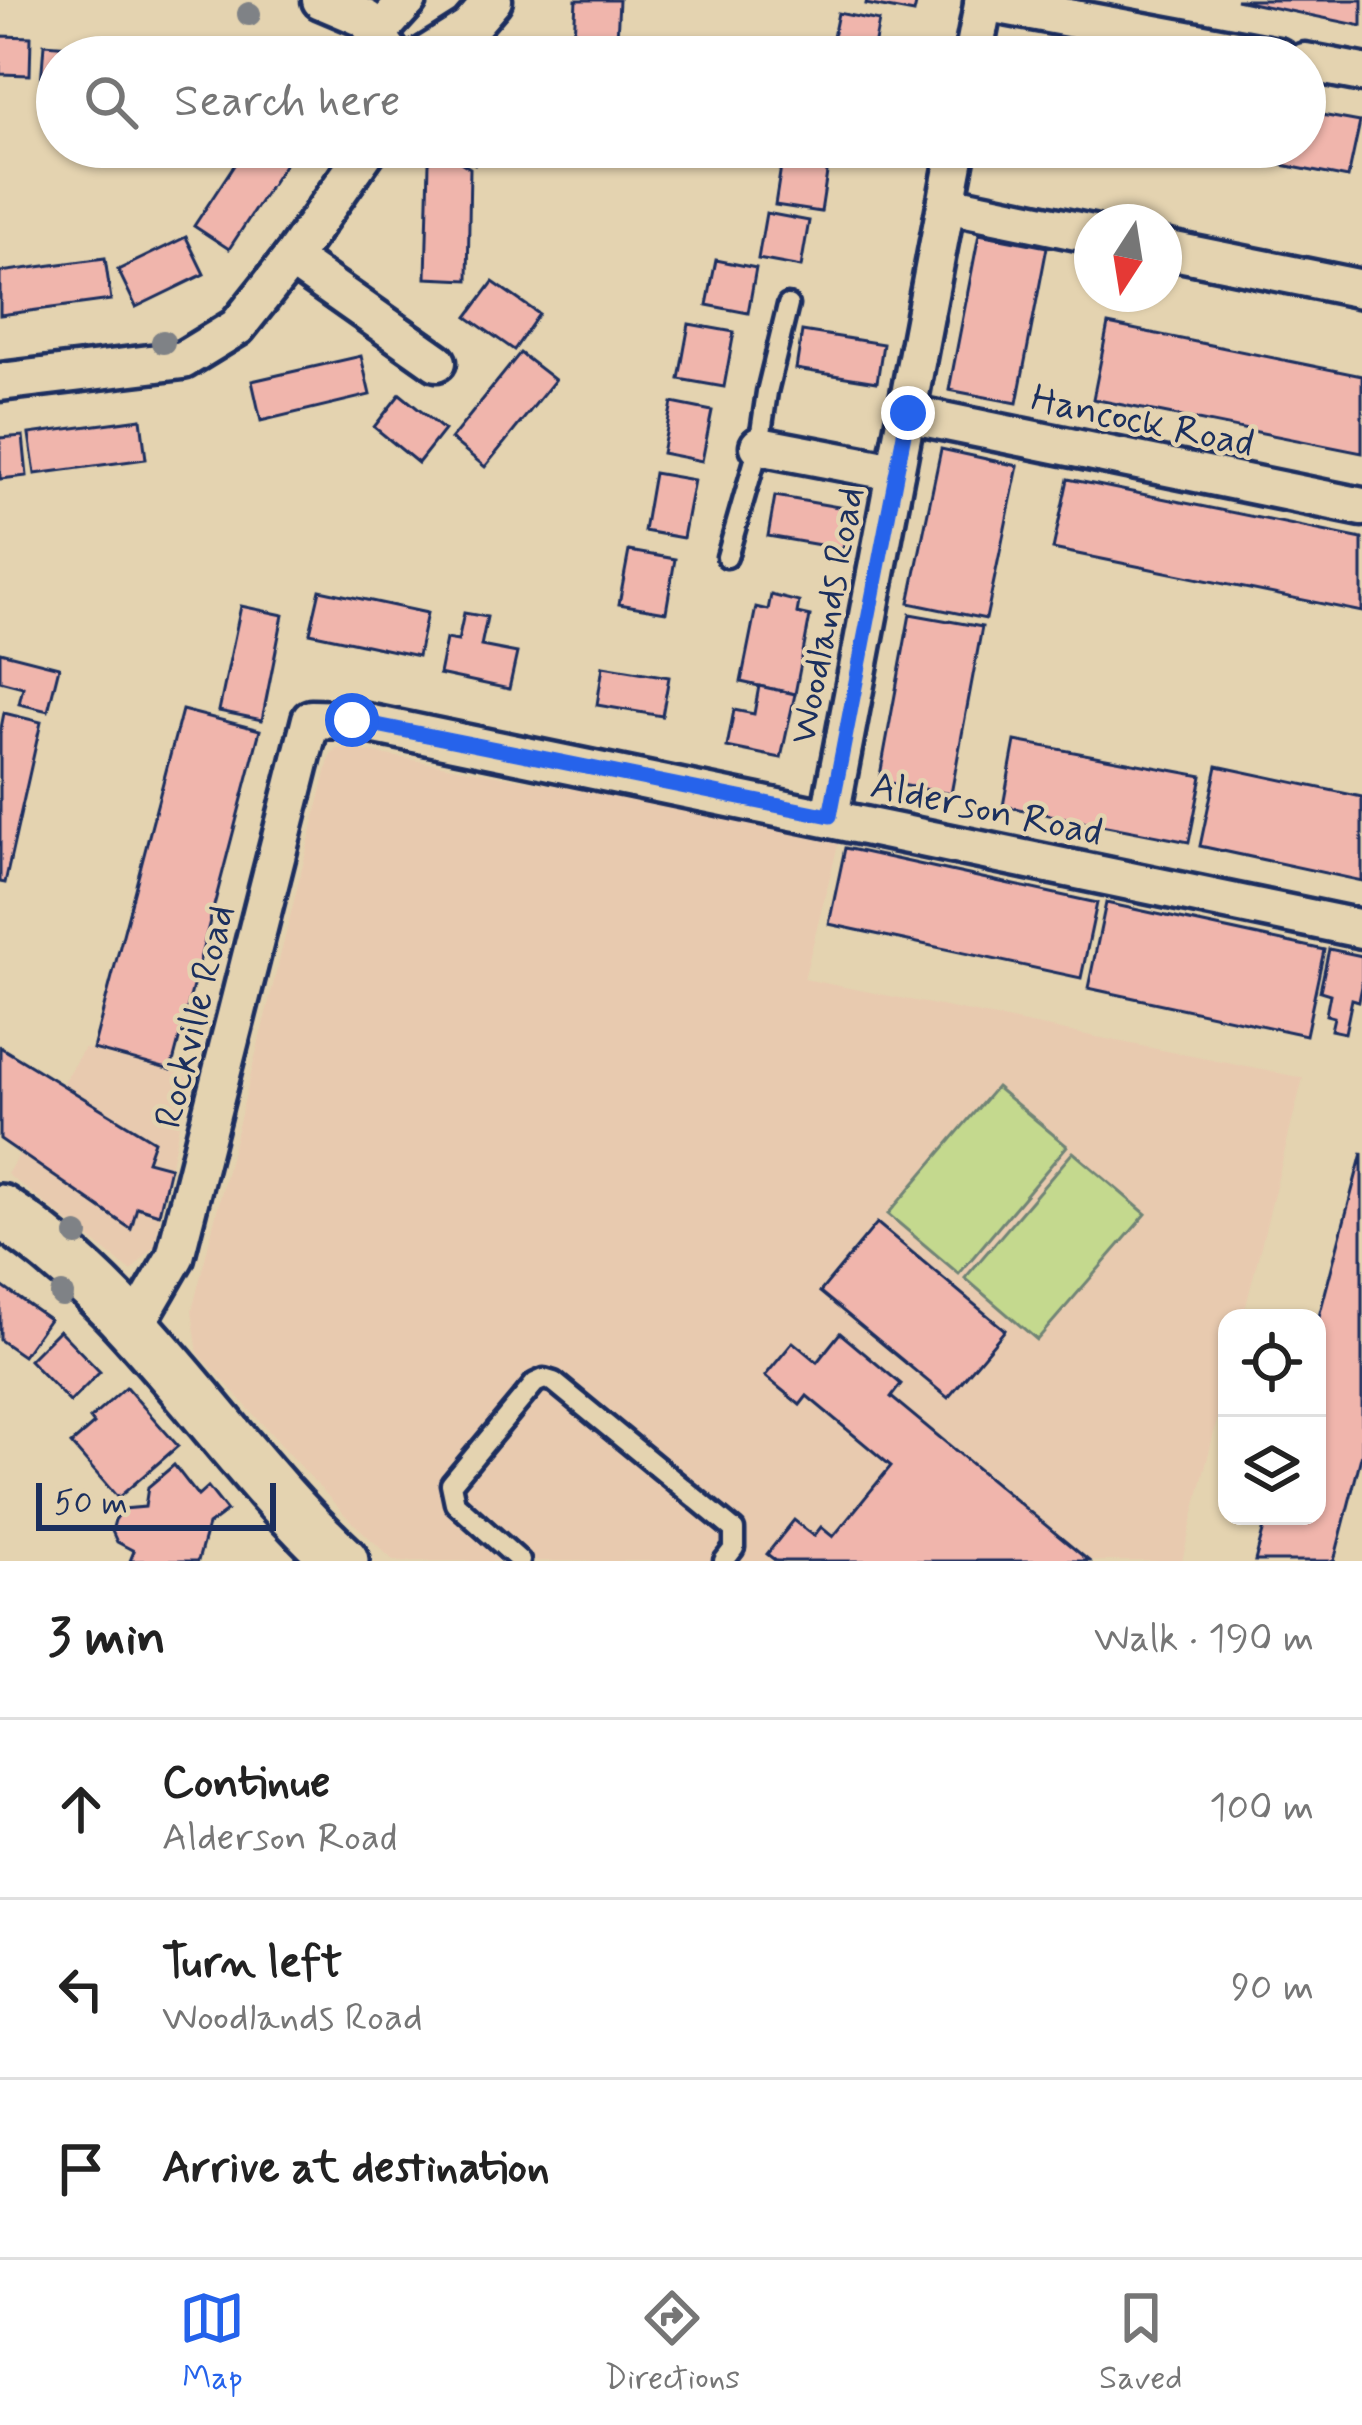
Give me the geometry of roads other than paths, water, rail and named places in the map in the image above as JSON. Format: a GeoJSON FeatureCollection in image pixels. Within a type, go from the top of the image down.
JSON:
{"type":"FeatureCollection","features":[{"type":"Feature","properties":{"kind":"street"},"geometry":{"type":"LineString","coordinates":[[321,0],[375,27],[408,0]]}},
{"type":"Feature","properties":{"kind":"street"},"geometry":{"type":"LineString","coordinates":[[456,36],[493,0]]}},
{"type":"Feature","properties":{"kind":"street"},"geometry":{"type":"LineString","coordinates":[[978,36],[984,1],[1168,36]]}},
{"type":"Feature","properties":{"kind":"street"},"geometry":{"type":"LineString","coordinates":[[1326,66],[1362,73]]}},
{"type":"Feature","properties":{"kind":"street"},"geometry":{"type":"LineString","coordinates":[[0,382],[183,360],[237,327],[292,259],[355,168]]}},
{"type":"Feature","properties":{"kind":"street","name":"Woodlands Road"},"geometry":{"type":"LineString","coordinates":[[830,816],[953,168]]}},
{"type":"Feature","properties":{"kind":"street"},"geometry":{"type":"LineString","coordinates":[[946,204],[1074,230]]}},
{"type":"Feature","properties":{"kind":"street"},"geometry":{"type":"LineString","coordinates":[[1182,253],[1362,289]]}},
{"type":"Feature","properties":{"kind":"street"},"geometry":{"type":"LineString","coordinates":[[292,259],[437,362]]}},
{"type":"Feature","properties":{"kind":"street","name":"Hancock Road"},"geometry":{"type":"LineString","coordinates":[[908,413],[1362,507]]}},
{"type":"Feature","properties":{"kind":"street"},"geometry":{"type":"LineString","coordinates":[[759,446],[895,472]]}},
{"type":"Feature","properties":{"kind":"street","name":"Alderson Road"},"geometry":{"type":"LineString","coordinates":[[311,718],[352,720],[1362,928]]}},
{"type":"Feature","properties":{"kind":"street","name":"Rockville Road"},"geometry":{"type":"LineString","coordinates":[[135,1326],[175,1257],[311,718]]}},
{"type":"Feature","properties":{"kind":"street"},"geometry":{"type":"LineString","coordinates":[[0,1211],[47,1241],[135,1326],[291,1514],[343,1561]]}},
{"type":"Feature","properties":{"kind":"lane"},"geometry":{"type":"LineString","coordinates":[[727,557],[759,446],[766,392],[788,305]]}},
{"type":"Feature","properties":{"kind":"lane"},"geometry":{"type":"LineString","coordinates":[[520,1561],[455,1503],[451,1484],[535,1383],[544,1379],[554,1382],[734,1530],[734,1548],[724,1561]]}}]}
